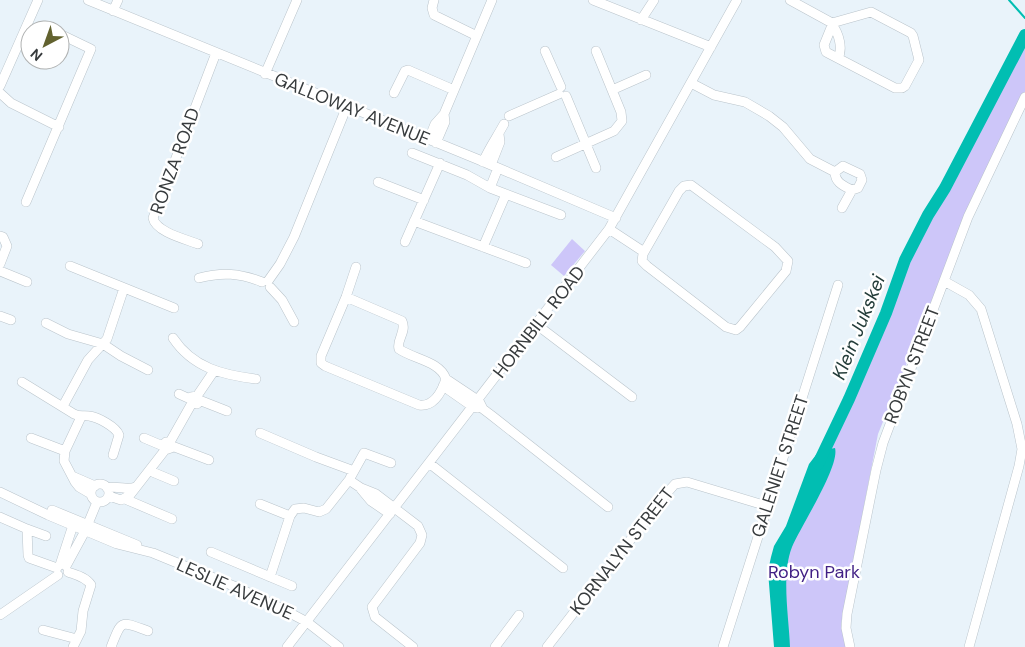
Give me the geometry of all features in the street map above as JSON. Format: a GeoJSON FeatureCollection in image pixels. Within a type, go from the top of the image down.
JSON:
{"type":"FeatureCollection","features":[{"type":"Feature","properties":{"kind":"street"},"geometry":{"type":"LineString","coordinates":[[0,86],[38,0]]}},
{"type":"Feature","properties":{"kind":"street","name":"GALLOWAY AVENUE"},"geometry":{"type":"LineString","coordinates":[[88,0],[616,218]]}},
{"type":"Feature","properties":{"kind":"street"},"geometry":{"type":"LineString","coordinates":[[114,11],[118,0]]}},
{"type":"Feature","properties":{"kind":"street"},"geometry":{"type":"LineString","coordinates":[[265,74],[297,0]]}},
{"type":"Feature","properties":{"kind":"street"},"geometry":{"type":"LineString","coordinates":[[434,0],[432,8],[434,15],[477,36]]}},
{"type":"Feature","properties":{"kind":"street"},"geometry":{"type":"LineString","coordinates":[[433,141],[435,124],[444,114],[492,0]]}},
{"type":"Feature","properties":{"kind":"street"},"geometry":{"type":"LineString","coordinates":[[593,0],[710,47]]}},
{"type":"Feature","properties":{"kind":"street"},"geometry":{"type":"LineString","coordinates":[[641,20],[654,0]]}},
{"type":"Feature","properties":{"kind":"street","name":"HORNBILL ROAD"},"geometry":{"type":"LineString","coordinates":[[287,647],[429,463],[478,406],[609,230],[736,0]]}},
{"type":"Feature","properties":{"kind":"street"},"geometry":{"type":"LineString","coordinates":[[790,0],[832,24],[836,31],[841,51],[838,58]]}},
{"type":"Feature","properties":{"kind":"street"},"geometry":{"type":"LineString","coordinates":[[867,12],[873,12],[911,33],[919,60],[905,86],[898,89],[826,52],[824,47],[832,24],[867,12]]}},
{"type":"Feature","properties":{"kind":"street"},"geometry":{"type":"LineString","coordinates":[[26,202],[91,50],[70,39]]}},
{"type":"Feature","properties":{"kind":"street"},"geometry":{"type":"LineString","coordinates":[[545,51],[596,168]]}},
{"type":"Feature","properties":{"kind":"street"},"geometry":{"type":"LineString","coordinates":[[556,157],[614,131],[623,118],[596,51]]}},
{"type":"Feature","properties":{"kind":"street","name":"RONZA ROAD"},"geometry":{"type":"LineString","coordinates":[[198,244],[160,228],[153,218],[216,53]]}},
{"type":"Feature","properties":{"kind":"street"},"geometry":{"type":"LineString","coordinates":[[394,93],[403,73],[408,70],[454,90]]}},
{"type":"Feature","properties":{"kind":"street"},"geometry":{"type":"LineString","coordinates":[[612,90],[646,75]]}},
{"type":"Feature","properties":{"kind":"street"},"geometry":{"type":"LineString","coordinates":[[691,82],[714,96],[746,102],[769,116],[783,127],[810,159],[835,172]]}},
{"type":"Feature","properties":{"kind":"street"},"geometry":{"type":"LineString","coordinates":[[0,93],[11,103],[59,127]]}},
{"type":"Feature","properties":{"kind":"street"},"geometry":{"type":"LineString","coordinates":[[490,188],[494,139],[499,134],[506,120],[562,93]]}},
{"type":"Feature","properties":{"kind":"street","name":"ROBYN STREET"},"geometry":{"type":"LineString","coordinates":[[850,647],[846,628],[846,614],[877,464],[886,434],[972,209],[1025,97]]}},
{"type":"Feature","properties":{"kind":"street"},"geometry":{"type":"LineString","coordinates":[[267,283],[280,264],[294,237],[347,106]]}},
{"type":"Feature","properties":{"kind":"street"},"geometry":{"type":"LineString","coordinates":[[412,153],[440,163],[490,188],[561,215]]}},
{"type":"Feature","properties":{"kind":"street"},"geometry":{"type":"LineString","coordinates":[[405,242],[440,163]]}},
{"type":"Feature","properties":{"kind":"street"},"geometry":{"type":"LineString","coordinates":[[835,172],[843,166],[860,174],[862,180],[858,188],[852,190],[842,208]]}},
{"type":"Feature","properties":{"kind":"street"},"geometry":{"type":"LineString","coordinates":[[835,172],[835,178],[852,190]]}},
{"type":"Feature","properties":{"kind":"street"},"geometry":{"type":"LineString","coordinates":[[378,182],[424,200]]}},
{"type":"Feature","properties":{"kind":"street"},"geometry":{"type":"LineString","coordinates":[[691,185],[775,247],[787,259],[789,265],[740,327],[732,330],[647,266],[642,260],[644,252],[679,190],[684,186],[691,185]]}},
{"type":"Feature","properties":{"kind":"street"},"geometry":{"type":"LineString","coordinates":[[483,247],[506,194]]}},
{"type":"Feature","properties":{"kind":"street"},"geometry":{"type":"LineString","coordinates":[[414,221],[526,263]]}},
{"type":"Feature","properties":{"kind":"street"},"geometry":{"type":"LineString","coordinates":[[609,230],[644,252]]}},
{"type":"Feature","properties":{"kind":"street"},"geometry":{"type":"LineString","coordinates":[[0,236],[3,237],[7,246],[0,264]]}},
{"type":"Feature","properties":{"kind":"street"},"geometry":{"type":"LineString","coordinates":[[70,266],[174,308]]}},
{"type":"Feature","properties":{"kind":"street"},"geometry":{"type":"LineString","coordinates":[[356,267],[346,297],[321,356],[322,364],[425,406],[430,403],[445,382]]}},
{"type":"Feature","properties":{"kind":"street"},"geometry":{"type":"LineString","coordinates":[[0,270],[27,282]]}},
{"type":"Feature","properties":{"kind":"street"},"geometry":{"type":"LineString","coordinates":[[199,278],[220,274],[235,274],[267,283],[282,300],[294,322]]}},
{"type":"Feature","properties":{"kind":"street"},"geometry":{"type":"LineString","coordinates":[[944,281],[969,295],[981,309],[1024,449],[969,647]]}},
{"type":"Feature","properties":{"kind":"street","name":"GALENIET STREET"},"geometry":{"type":"LineString","coordinates":[[723,647],[838,285]]}},
{"type":"Feature","properties":{"kind":"street"},"geometry":{"type":"LineString","coordinates":[[63,406],[88,360],[108,337],[124,288]]}},
{"type":"Feature","properties":{"kind":"street"},"geometry":{"type":"LineString","coordinates":[[346,297],[402,321],[404,330],[398,346],[399,350],[431,363],[442,371],[445,382],[608,507]]}},
{"type":"Feature","properties":{"kind":"street"},"geometry":{"type":"LineString","coordinates":[[0,316],[11,320]]}},
{"type":"Feature","properties":{"kind":"street"},"geometry":{"type":"LineString","coordinates":[[46,323],[68,334],[103,344],[127,360],[148,370]]}},
{"type":"Feature","properties":{"kind":"street"},"geometry":{"type":"LineString","coordinates":[[537,325],[632,398]]}},
{"type":"Feature","properties":{"kind":"street"},"geometry":{"type":"LineString","coordinates":[[173,338],[189,357],[214,371],[231,376],[256,379]]}},
{"type":"Feature","properties":{"kind":"street"},"geometry":{"type":"LineString","coordinates":[[125,499],[150,471],[168,446],[195,399],[214,371]]}},
{"type":"Feature","properties":{"kind":"street"},"geometry":{"type":"LineString","coordinates":[[22,382],[81,417],[91,416],[119,432],[119,438],[113,455]]}},
{"type":"Feature","properties":{"kind":"street"},"geometry":{"type":"LineString","coordinates":[[179,394],[227,411]]}},
{"type":"Feature","properties":{"kind":"street"},"geometry":{"type":"LineString","coordinates":[[81,417],[65,451],[64,461],[66,468],[72,476],[102,502],[106,500],[108,492],[115,486],[130,490],[136,487]]}},
{"type":"Feature","properties":{"kind":"street"},"geometry":{"type":"LineString","coordinates":[[260,433],[354,471]]}},
{"type":"Feature","properties":{"kind":"street"},"geometry":{"type":"LineString","coordinates":[[31,438],[65,451]]}},
{"type":"Feature","properties":{"kind":"street"},"geometry":{"type":"LineString","coordinates":[[144,438],[209,460]]}},
{"type":"Feature","properties":{"kind":"street"},"geometry":{"type":"LineString","coordinates":[[270,577],[290,516],[295,509],[323,511],[349,480],[364,453],[392,463]]}},
{"type":"Feature","properties":{"kind":"street"},"geometry":{"type":"LineString","coordinates":[[429,463],[563,568]]}},
{"type":"Feature","properties":{"kind":"street"},"geometry":{"type":"LineString","coordinates":[[150,471],[174,481]]}},
{"type":"Feature","properties":{"kind":"street"},"geometry":{"type":"LineString","coordinates":[[349,480],[361,488],[376,494],[392,511],[418,526],[421,532],[422,538],[374,604],[372,612],[375,617],[413,647]]}},
{"type":"Feature","properties":{"kind":"street","name":"KORNALYN STREET"},"geometry":{"type":"LineString","coordinates":[[547,647],[675,484],[687,482],[767,506]]}},
{"type":"Feature","properties":{"kind":"street"},"geometry":{"type":"LineString","coordinates":[[0,616],[62,569],[87,528],[95,494],[104,485],[108,492],[116,499],[125,499],[172,519]]}},
{"type":"Feature","properties":{"kind":"street","name":"LESLIE AVENUE"},"geometry":{"type":"LineString","coordinates":[[0,487],[87,528],[145,548],[273,604],[307,622],[339,647]]}},
{"type":"Feature","properties":{"kind":"street","name":"LESLIE AVENUE"},"geometry":{"type":"LineString","coordinates":[[0,492],[74,522]]}},
{"type":"Feature","properties":{"kind":"street"},"geometry":{"type":"LineString","coordinates":[[260,504],[290,516]]}},
{"type":"Feature","properties":{"kind":"street"},"geometry":{"type":"LineString","coordinates":[[0,517],[46,536]]}},
{"type":"Feature","properties":{"kind":"street"},"geometry":{"type":"LineString","coordinates":[[62,569],[74,522]]}},
{"type":"Feature","properties":{"kind":"street"},"geometry":{"type":"LineString","coordinates":[[27,529],[28,556],[38,562],[81,577],[91,585],[82,612],[81,631],[75,643],[43,630]]}},
{"type":"Feature","properties":{"kind":"street"},"geometry":{"type":"LineString","coordinates":[[211,552],[292,586]]}},
{"type":"Feature","properties":{"kind":"street"},"geometry":{"type":"LineString","coordinates":[[495,647],[519,615]]}},
{"type":"Feature","properties":{"kind":"street"},"geometry":{"type":"LineString","coordinates":[[111,647],[118,629],[123,624],[127,623],[148,631]]}},
{"type":"Feature","properties":{"kind":"green space","name":"Robyn Park"},"geometry":{"type":"Polygon","coordinates":[[[1025,35],[1025,93],[944,271],[878,434],[841,624],[848,647],[781,647],[784,552],[822,458],[886,313],[905,260],[1025,35]]]}},
{"type":"Feature","properties":{"kind":"green space"},"geometry":{"type":"Polygon","coordinates":[[[572,239],[585,251],[564,276],[551,265],[572,239]]]}},
{"type":"Feature","properties":{"kind":"shaded area"},"geometry":{"type":"Polygon","coordinates":[[[835,448],[832,468],[792,547],[789,558],[786,596],[790,647],[774,647],[768,571],[774,546],[786,526],[809,464],[819,451],[835,448]]]}},
{"type":"Feature","properties":{"kind":"waterway"},"geometry":{"type":"LineString","coordinates":[[1009,0],[1025,18]]}},
{"type":"Feature","properties":{"kind":"waterway","name":"Klein Jukskei"},"geometry":{"type":"LineString","coordinates":[[818,464],[849,399],[886,313],[905,260],[1025,35]]}}]}
